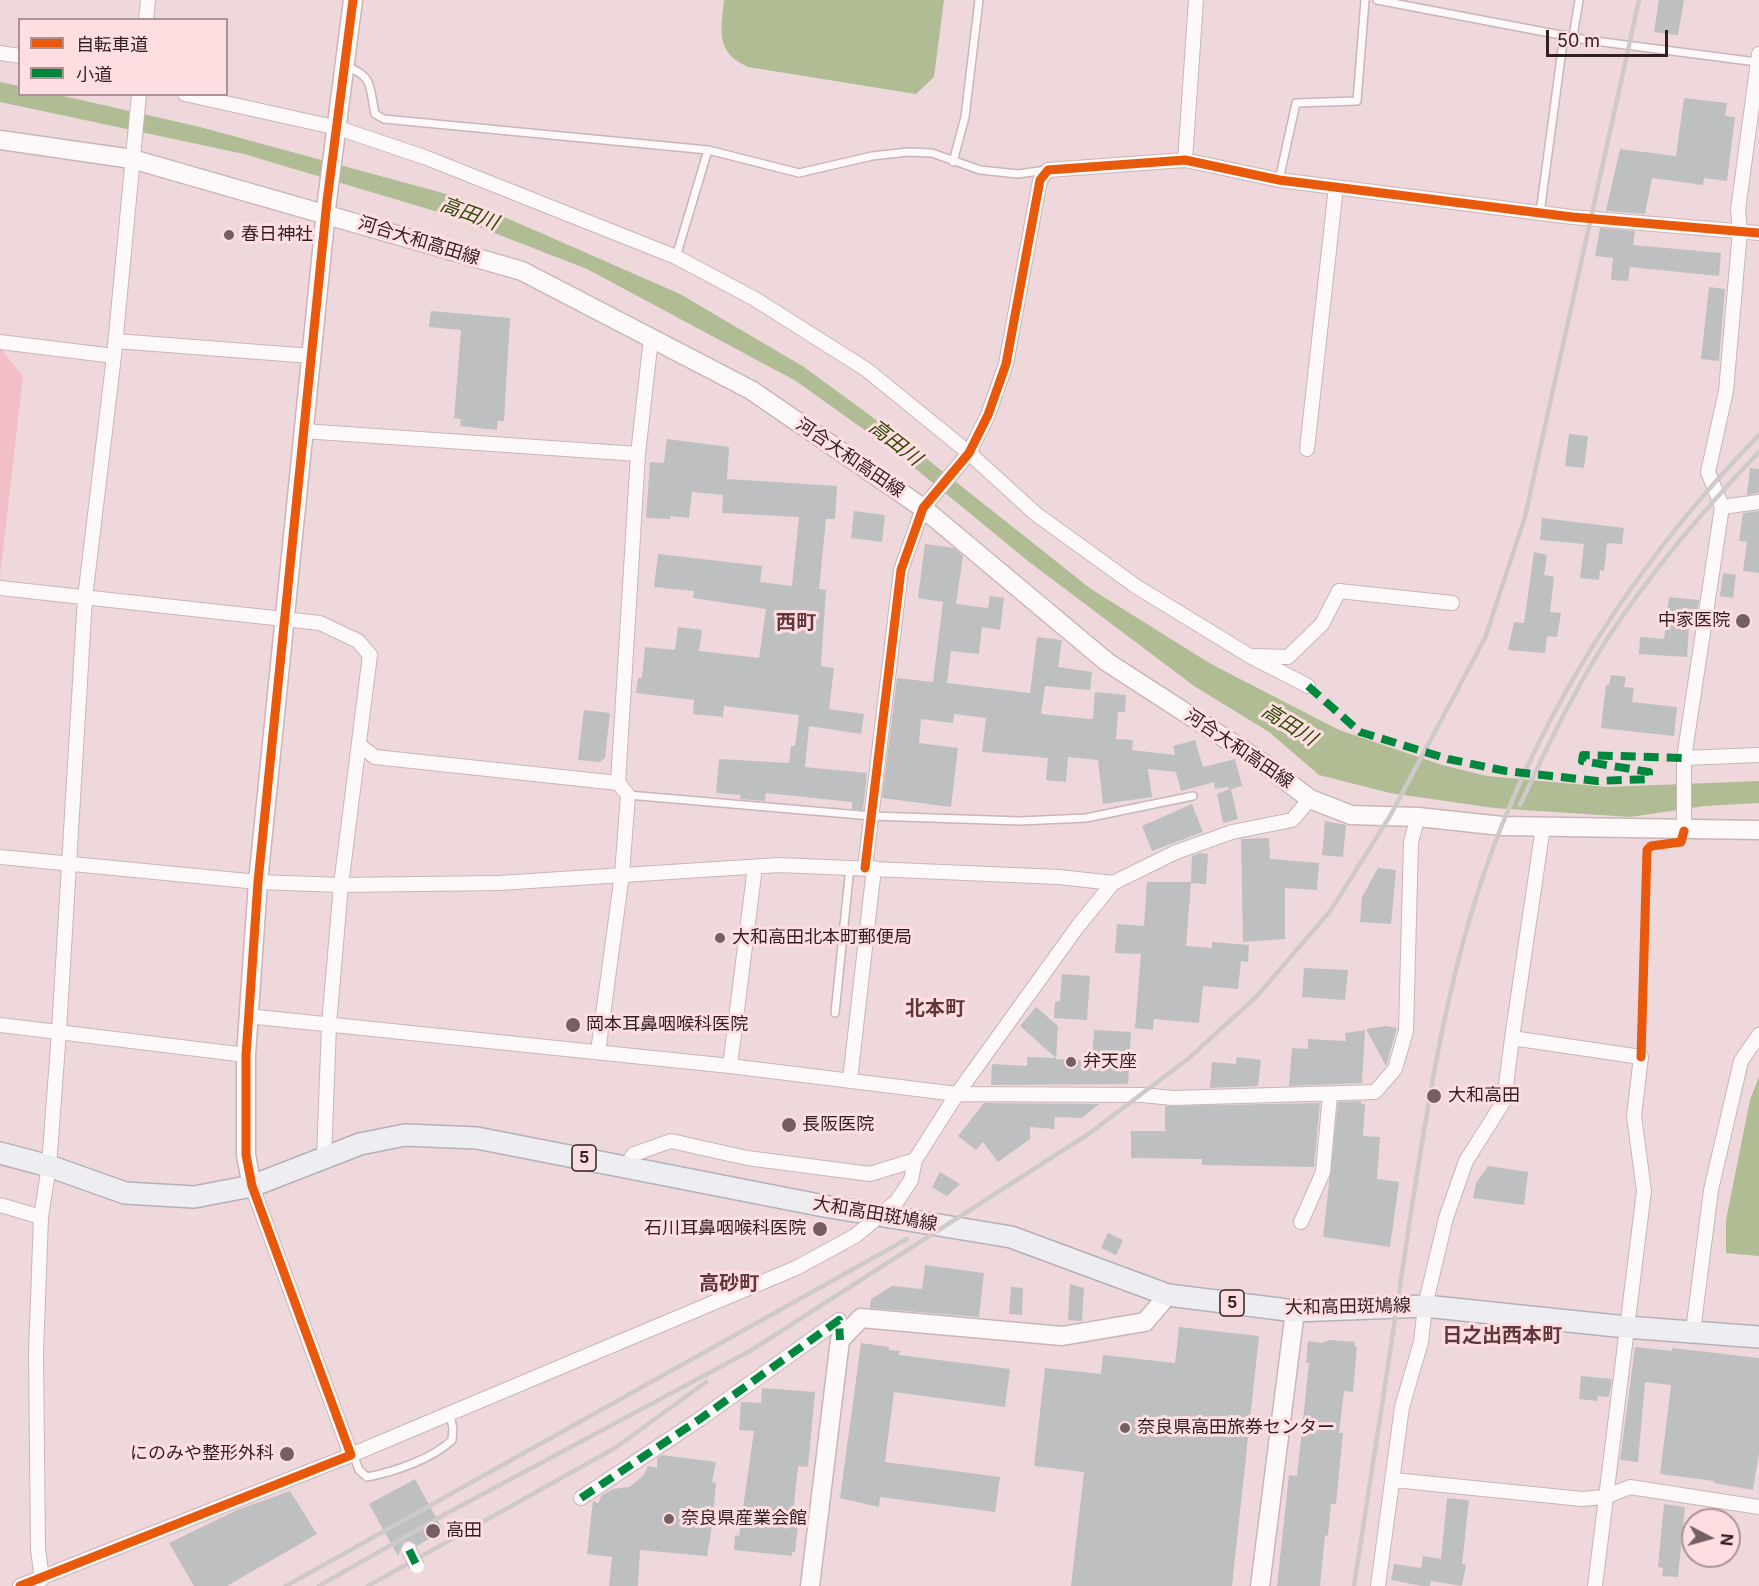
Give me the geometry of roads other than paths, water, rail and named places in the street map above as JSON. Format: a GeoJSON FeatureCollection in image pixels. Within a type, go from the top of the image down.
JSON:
{"type":"FeatureCollection","features":[{"type":"Feature","properties":{"kind":"main road","name":"大和高田斑鳩線"},"geometry":{"type":"LineString","coordinates":[[0,1153],[49,1166],[125,1193],[194,1197],[252,1186],[360,1144],[405,1135],[477,1138],[824,1206],[1011,1237],[1168,1295],[1295,1311],[1425,1306],[1626,1327],[1759,1337]]}},
{"type":"Feature","properties":{"kind":"street"},"geometry":{"type":"LineString","coordinates":[[146,18],[148,0]]}},
{"type":"Feature","properties":{"kind":"street"},"geometry":{"type":"LineString","coordinates":[[352,1454],[252,1186],[246,1155],[246,1055],[258,882],[303,431],[327,207],[353,0]]}},
{"type":"Feature","properties":{"kind":"street"},"geometry":{"type":"LineString","coordinates":[[1185,160],[1196,0]]}},
{"type":"Feature","properties":{"kind":"street"},"geometry":{"type":"LineString","coordinates":[[0,53],[18,57]]}},
{"type":"Feature","properties":{"kind":"street"},"geometry":{"type":"LineString","coordinates":[[1684,827],[1684,758],[1722,507],[1708,472],[1726,391],[1740,231],[1738,210],[1758,58]]}},
{"type":"Feature","properties":{"kind":"street"},"geometry":{"type":"LineString","coordinates":[[192,96],[427,158],[676,257],[755,299],[867,370],[969,453],[1035,514],[1127,580],[1250,656],[1308,686]]}},
{"type":"Feature","properties":{"kind":"street"},"geometry":{"type":"LineString","coordinates":[[42,1579],[38,1549],[36,1353],[41,1217],[49,1166],[59,1031],[86,598],[116,341],[139,98]]}},
{"type":"Feature","properties":{"kind":"street","name":"河合大和高田線"},"geometry":{"type":"LineString","coordinates":[[0,140],[134,152],[327,207],[522,272],[751,390],[927,505],[1107,662],[1260,760],[1310,799],[1351,815],[1418,817],[1544,827],[1684,827],[1759,830]]}},
{"type":"Feature","properties":{"kind":"street"},"geometry":{"type":"LineString","coordinates":[[850,1080],[872,816],[901,570],[927,505],[969,453],[988,415],[1006,364],[1040,180],[1048,170],[1185,160],[1279,180],[1540,213],[1759,233]]}},
{"type":"Feature","properties":{"kind":"street"},"geometry":{"type":"LineString","coordinates":[[1307,449],[1336,187]]}},
{"type":"Feature","properties":{"kind":"street"},"geometry":{"type":"LineString","coordinates":[[598,1052],[622,874],[628,795],[618,783],[638,454],[651,338]]}},
{"type":"Feature","properties":{"kind":"street"},"geometry":{"type":"LineString","coordinates":[[116,341],[311,356]]}},
{"type":"Feature","properties":{"kind":"street"},"geometry":{"type":"LineString","coordinates":[[0,342],[114,356]]}},
{"type":"Feature","properties":{"kind":"street"},"geometry":{"type":"LineString","coordinates":[[303,431],[638,454]]}},
{"type":"Feature","properties":{"kind":"street"},"geometry":{"type":"LineString","coordinates":[[1722,507],[1759,501]]}},
{"type":"Feature","properties":{"kind":"street"},"geometry":{"type":"LineString","coordinates":[[0,588],[320,622],[357,641],[370,655],[341,885],[329,1025],[324,1158]]}},
{"type":"Feature","properties":{"kind":"street"},"geometry":{"type":"LineString","coordinates":[[1250,656],[1288,657],[1323,624],[1339,591],[1452,603]]}},
{"type":"Feature","properties":{"kind":"street"},"geometry":{"type":"LineString","coordinates":[[359,745],[375,757],[618,783]]}},
{"type":"Feature","properties":{"kind":"street"},"geometry":{"type":"LineString","coordinates":[[1684,758],[1759,755]]}},
{"type":"Feature","properties":{"kind":"street"},"geometry":{"type":"LineString","coordinates":[[20,1586],[352,1454],[796,1268],[855,1236],[897,1201],[911,1180],[915,1160],[957,1094],[1078,926],[1113,883],[1188,848],[1232,832],[1292,820],[1310,799]]}},
{"type":"Feature","properties":{"kind":"street"},"geometry":{"type":"LineString","coordinates":[[247,1016],[730,1066],[957,1094],[1142,1095],[1173,1098],[1375,1092],[1395,1069],[1406,1031],[1411,842],[1418,817]]}},
{"type":"Feature","properties":{"kind":"street"},"geometry":{"type":"LineString","coordinates":[[1378,1586],[1402,1407],[1421,1342],[1425,1306],[1446,1218],[1466,1161],[1504,1101],[1544,827]]}},
{"type":"Feature","properties":{"kind":"street"},"geometry":{"type":"LineString","coordinates":[[0,856],[258,882],[341,885],[499,884],[622,874],[756,867],[850,867],[1059,877],[1113,883]]}},
{"type":"Feature","properties":{"kind":"street"},"geometry":{"type":"LineString","coordinates":[[730,1066],[756,867]]}},
{"type":"Feature","properties":{"kind":"street"},"geometry":{"type":"LineString","coordinates":[[0,1025],[246,1055]]}},
{"type":"Feature","properties":{"kind":"street"},"geometry":{"type":"LineString","coordinates":[[1693,1331],[1711,1190],[1741,1061],[1759,1035]]}},
{"type":"Feature","properties":{"kind":"street"},"geometry":{"type":"LineString","coordinates":[[1512,1038],[1641,1057],[1634,1116],[1644,1191],[1595,1586]]}},
{"type":"Feature","properties":{"kind":"street"},"geometry":{"type":"LineString","coordinates":[[1301,1222],[1323,1172],[1330,1095]]}},
{"type":"Feature","properties":{"kind":"street"},"geometry":{"type":"LineString","coordinates":[[627,1166],[634,1154],[671,1141],[747,1158],[870,1174],[915,1160]]}},
{"type":"Feature","properties":{"kind":"street"},"geometry":{"type":"LineString","coordinates":[[0,1205],[41,1217]]}},
{"type":"Feature","properties":{"kind":"street"},"geometry":{"type":"LineString","coordinates":[[840,1340],[861,1318],[1062,1336],[1145,1322],[1168,1295]]}},
{"type":"Feature","properties":{"kind":"street"},"geometry":{"type":"LineString","coordinates":[[1260,1586],[1295,1311]]}},
{"type":"Feature","properties":{"kind":"street"},"geometry":{"type":"LineString","coordinates":[[581,1498],[700,1419],[839,1320],[840,1340],[810,1586]]}},
{"type":"Feature","properties":{"kind":"street"},"geometry":{"type":"LineString","coordinates":[[1394,1479],[1582,1499],[1605,1497],[1630,1487],[1759,1507]]}},
{"type":"Feature","properties":{"kind":"street"},"geometry":{"type":"LineString","coordinates":[[408,1550],[417,1566]]}},
{"type":"Feature","properties":{"kind":"lane"},"geometry":{"type":"LineString","coordinates":[[952,162],[965,117],[979,0]]}},
{"type":"Feature","properties":{"kind":"lane"},"geometry":{"type":"LineString","coordinates":[[1279,180],[1296,103],[1357,101],[1365,0]]}},
{"type":"Feature","properties":{"kind":"lane"},"geometry":{"type":"LineString","coordinates":[[1377,0],[1573,37],[1758,58]]}},
{"type":"Feature","properties":{"kind":"lane"},"geometry":{"type":"LineString","coordinates":[[1573,37],[1579,0]]}},
{"type":"Feature","properties":{"kind":"lane"},"geometry":{"type":"LineString","coordinates":[[1540,213],[1564,35]]}},
{"type":"Feature","properties":{"kind":"lane"},"geometry":{"type":"LineString","coordinates":[[346,66],[363,73],[367,78],[375,114],[384,119],[708,150],[799,173],[872,156],[908,152],[932,153],[952,162],[980,170],[1018,174],[1048,170]]}},
{"type":"Feature","properties":{"kind":"lane"},"geometry":{"type":"LineString","coordinates":[[676,257],[708,150]]}},
{"type":"Feature","properties":{"kind":"lane"},"geometry":{"type":"LineString","coordinates":[[628,795],[872,816],[1020,821],[1086,818],[1193,796]]}},
{"type":"Feature","properties":{"kind":"lane"},"geometry":{"type":"LineString","coordinates":[[835,1013],[850,867]]}},
{"type":"Feature","properties":{"kind":"lane"},"geometry":{"type":"LineString","coordinates":[[352,1454],[359,1470],[367,1477],[381,1474],[442,1449],[452,1440],[453,1428],[449,1412]]}},
{"type":"Feature","properties":{"kind":"water"},"geometry":{"type":"Polygon","coordinates":[[[724,0],[944,0],[934,77],[916,94],[748,67],[730,55],[722,40],[724,0]]]}},
{"type":"Feature","properties":{"kind":"water","name":"高田川"},"geometry":{"type":"Polygon","coordinates":[[[0,82],[18,86],[18,96],[63,96],[200,127],[461,198],[680,294],[804,367],[898,436],[1091,589],[1211,664],[1339,730],[1442,765],[1487,776],[1607,787],[1759,781],[1759,803],[1704,806],[1630,817],[1494,808],[1390,793],[1319,775],[1269,732],[1194,686],[1028,561],[894,451],[796,381],[587,269],[448,215],[244,154],[0,102],[0,82]]]}},
{"type":"Feature","properties":{"kind":"water"},"geometry":{"type":"Polygon","coordinates":[[[1759,1077],[1759,1256],[1726,1253],[1726,1220],[1750,1100],[1759,1077]]]}},
{"type":"Feature","properties":{"kind":"railway"},"geometry":{"type":"LineString","coordinates":[[319,1586],[440,1517],[750,1351],[1090,1133],[1189,1058],[1257,996],[1331,910],[1390,816],[1485,638],[1525,517],[1639,0]]}},
{"type":"Feature","properties":{"kind":"railway"},"geometry":{"type":"LineString","coordinates":[[1354,1586],[1432,1081],[1454,977],[1484,875],[1525,771],[1551,718],[1611,617],[1681,522],[1759,435]]}},
{"type":"Feature","properties":{"kind":"railway"},"geometry":{"type":"LineString","coordinates":[[1520,805],[1580,685],[1607,639],[1653,574],[1687,532],[1759,452]]}},
{"type":"Feature","properties":{"kind":"railway"},"geometry":{"type":"LineString","coordinates":[[286,1586],[907,1239]]}},
{"type":"Feature","properties":{"kind":"railway"},"geometry":{"type":"LineString","coordinates":[[368,1586],[615,1448],[706,1382]]}},
{"type":"Feature","properties":{"kind":"place","name":"春日神社"},"geometry":{"type":"Point","coordinates":[229,235]}},
{"type":"Feature","properties":{"kind":"place","name":"中家医院"},"geometry":{"type":"Point","coordinates":[1743,621]}},
{"type":"Feature","properties":{"kind":"place","name":"大和高田北本町郵便局"},"geometry":{"type":"Point","coordinates":[720,938]}},
{"type":"Feature","properties":{"kind":"place","name":"岡本耳鼻咽喉科医院"},"geometry":{"type":"Point","coordinates":[573,1025]}},
{"type":"Feature","properties":{"kind":"place","name":"弁天座"},"geometry":{"type":"Point","coordinates":[1071,1062]}},
{"type":"Feature","properties":{"kind":"place","name":"大和高田"},"geometry":{"type":"Point","coordinates":[1434,1096]}},
{"type":"Feature","properties":{"kind":"place","name":"長阪医院"},"geometry":{"type":"Point","coordinates":[789,1125]}},
{"type":"Feature","properties":{"kind":"place","name":"石川耳鼻咽喉科医院"},"geometry":{"type":"Point","coordinates":[820,1229]}},
{"type":"Feature","properties":{"kind":"place","name":"奈良県高田旅券センター"},"geometry":{"type":"Point","coordinates":[1125,1428]}},
{"type":"Feature","properties":{"kind":"place","name":"にのみや整形外科"},"geometry":{"type":"Point","coordinates":[287,1454]}},
{"type":"Feature","properties":{"kind":"place","name":"奈良県産業会館"},"geometry":{"type":"Point","coordinates":[669,1519]}},
{"type":"Feature","properties":{"kind":"place","name":"高田"},"geometry":{"type":"Point","coordinates":[433,1531]}},
{"type":"Feature","properties":{"kind":"district","name":"西町"},"geometry":{"type":"Point","coordinates":[796,623]}},
{"type":"Feature","properties":{"kind":"district","name":"北本町"},"geometry":{"type":"Point","coordinates":[935,1009]}},
{"type":"Feature","properties":{"kind":"district","name":"高砂町"},"geometry":{"type":"Point","coordinates":[729,1284]}},
{"type":"Feature","properties":{"kind":"district","name":"日之出西本町"},"geometry":{"type":"Point","coordinates":[1502,1336]}}]}
